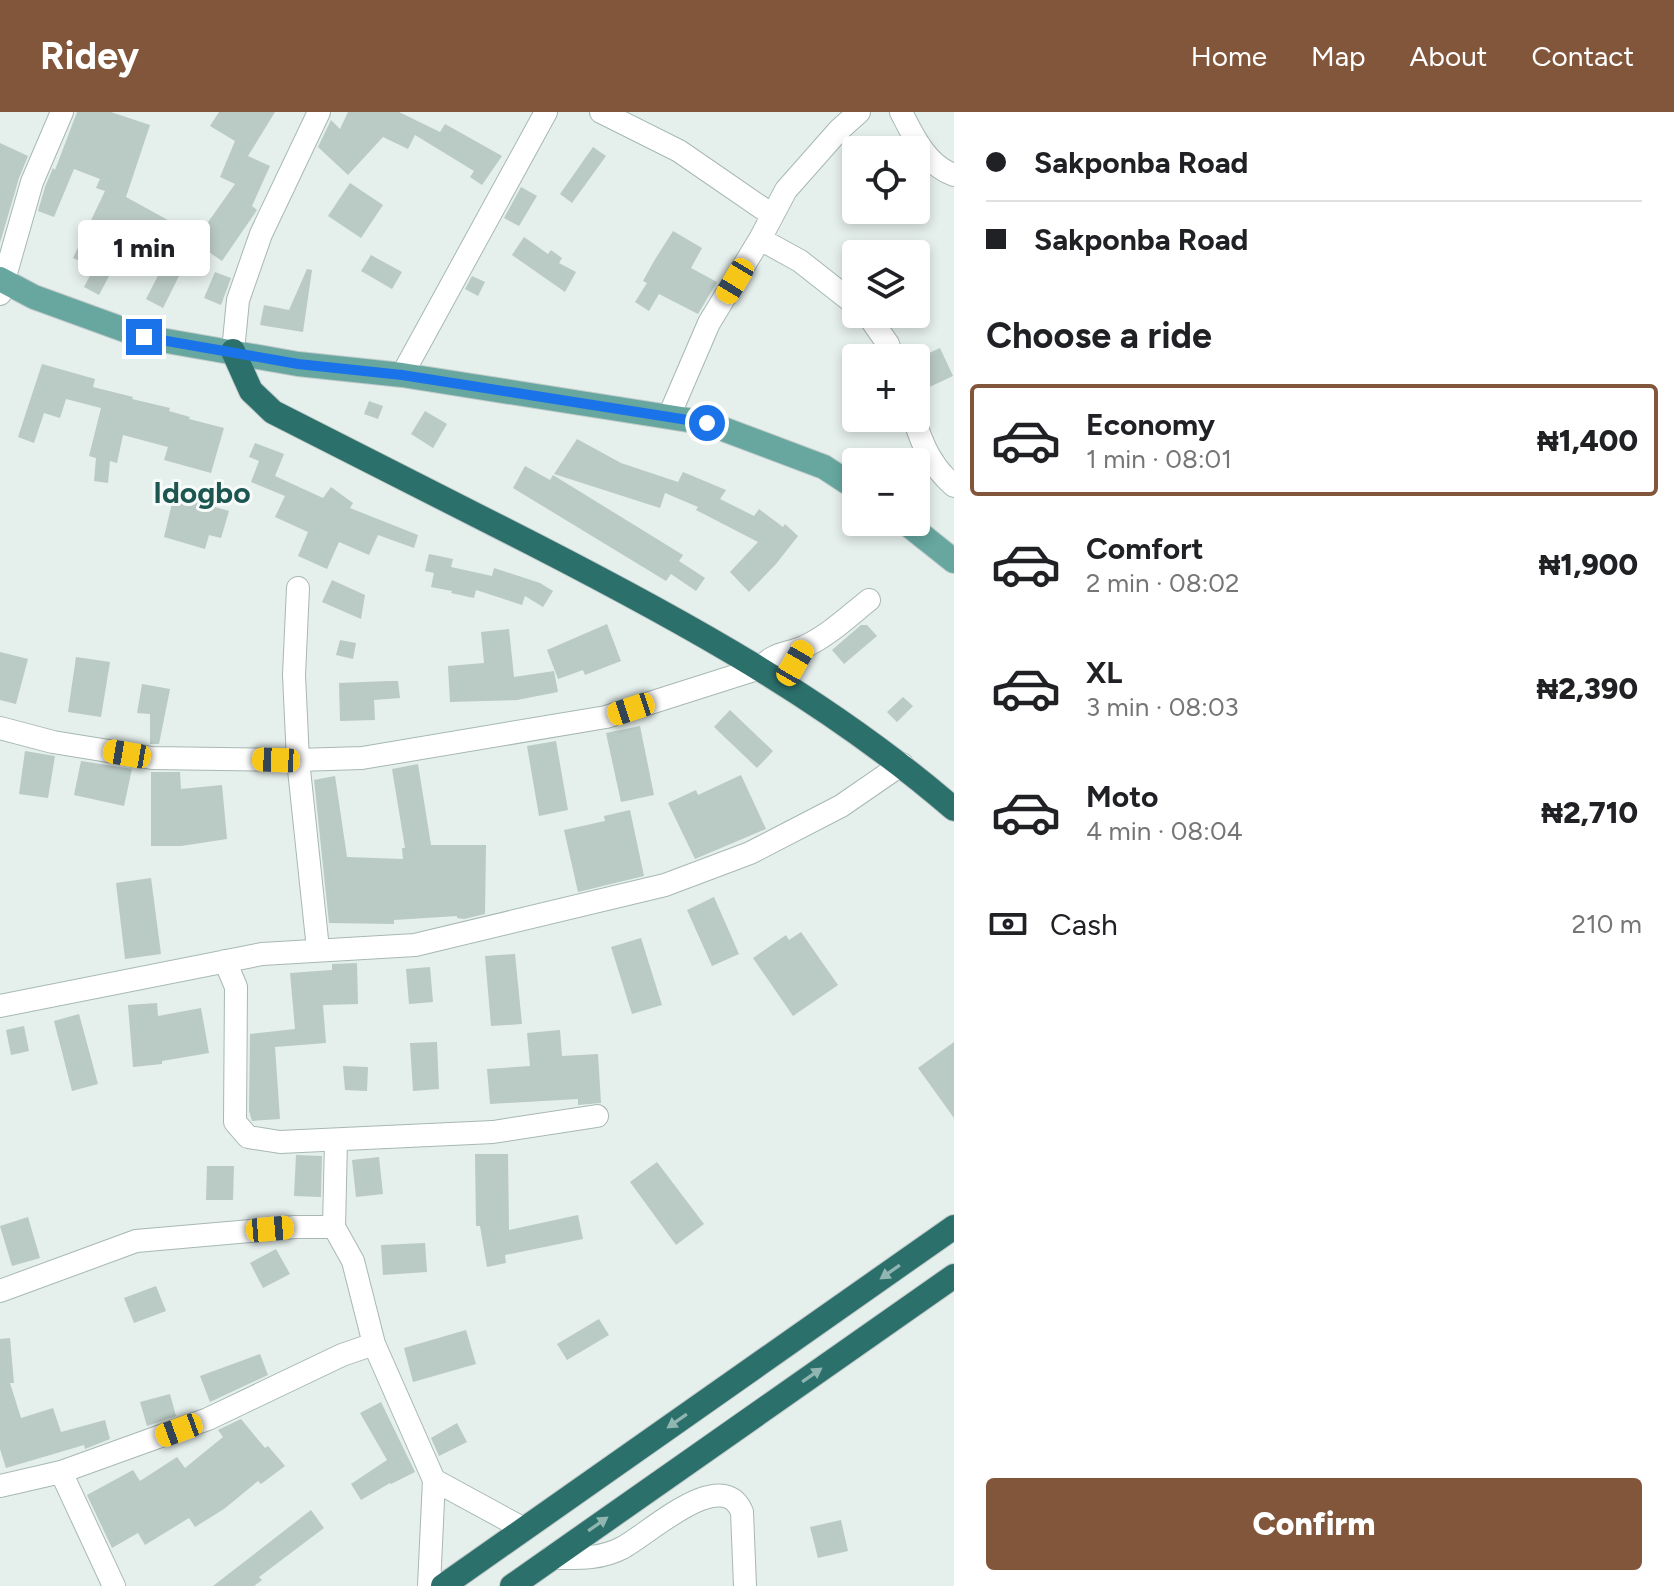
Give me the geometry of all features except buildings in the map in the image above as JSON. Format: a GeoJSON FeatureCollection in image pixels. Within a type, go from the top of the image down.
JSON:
{"type":"FeatureCollection","features":[{"type":"Feature","properties":{"kind":"highway"},"geometry":{"type":"LineString","coordinates":[[233,351],[251,391],[273,412],[626,591],[760,668],[902,764],[954,809]]}},
{"type":"Feature","properties":{"kind":"highway"},"geometry":{"type":"LineString","coordinates":[[443,1586],[954,1227]]}},
{"type":"Feature","properties":{"kind":"highway"},"geometry":{"type":"LineString","coordinates":[[512,1586],[954,1276]]}},
{"type":"Feature","properties":{"kind":"main road"},"geometry":{"type":"LineString","coordinates":[[2,285],[144,337],[298,364],[402,375],[707,423],[824,467],[842,479]]}},
{"type":"Feature","properties":{"kind":"main road"},"geometry":{"type":"LineString","coordinates":[[923,536],[954,561]]}},
{"type":"Feature","properties":{"kind":"street"},"geometry":{"type":"LineString","coordinates":[[2,285],[32,182],[62,112]]}},
{"type":"Feature","properties":{"kind":"street"},"geometry":{"type":"LineString","coordinates":[[233,351],[238,300],[261,234],[319,112]]}},
{"type":"Feature","properties":{"kind":"street"},"geometry":{"type":"LineString","coordinates":[[402,375],[546,112]]}},
{"type":"Feature","properties":{"kind":"street"},"geometry":{"type":"LineString","coordinates":[[601,112],[679,151],[772,215]]}},
{"type":"Feature","properties":{"kind":"street"},"geometry":{"type":"LineString","coordinates":[[669,416],[709,323],[786,190],[859,112]]}},
{"type":"Feature","properties":{"kind":"street"},"geometry":{"type":"LineString","coordinates":[[901,112],[918,144],[940,170],[954,175]]}},
{"type":"Feature","properties":{"kind":"street"},"geometry":{"type":"LineString","coordinates":[[760,239],[800,261],[842,294]]}},
{"type":"Feature","properties":{"kind":"street"},"geometry":{"type":"LineString","coordinates":[[918,432],[923,447],[942,476],[954,486]]}},
{"type":"Feature","properties":{"kind":"street"},"geometry":{"type":"LineString","coordinates":[[298,588],[294,675],[298,760],[318,949]]}},
{"type":"Feature","properties":{"kind":"street"},"geometry":{"type":"LineString","coordinates":[[0,728],[53,742],[152,758],[362,758],[606,717],[760,668],[771,656],[804,647],[826,634],[869,600]]}},
{"type":"Feature","properties":{"kind":"street"},"geometry":{"type":"LineString","coordinates":[[787,686],[804,647]]}},
{"type":"Feature","properties":{"kind":"street"},"geometry":{"type":"LineString","coordinates":[[0,1006],[262,954],[415,945],[665,885],[750,853],[841,806],[902,764]]}},
{"type":"Feature","properties":{"kind":"street"},"geometry":{"type":"LineString","coordinates":[[225,961],[236,987],[235,1122],[248,1137],[280,1142],[493,1132],[597,1116]]}},
{"type":"Feature","properties":{"kind":"street"},"geometry":{"type":"LineString","coordinates":[[336,1140],[334,1227],[353,1261],[374,1344],[434,1480],[429,1586]]}},
{"type":"Feature","properties":{"kind":"street"},"geometry":{"type":"LineString","coordinates":[[0,1291],[136,1241],[295,1227],[334,1227]]}},
{"type":"Feature","properties":{"kind":"street"},"geometry":{"type":"LineString","coordinates":[[0,1486],[61,1472],[208,1419],[342,1355],[374,1344]]}},
{"type":"Feature","properties":{"kind":"street"},"geometry":{"type":"LineString","coordinates":[[61,1472],[114,1586]]}},
{"type":"Feature","properties":{"kind":"street"},"geometry":{"type":"LineString","coordinates":[[434,1480],[524,1529]]}},
{"type":"Feature","properties":{"kind":"street"},"geometry":{"type":"LineString","coordinates":[[550,1558],[593,1558],[622,1548],[679,1510],[709,1495],[728,1496],[738,1501],[742,1512],[745,1586]]}},
{"type":"Feature","properties":{"kind":"district","name":"Idogbo"},"geometry":{"type":"Point","coordinates":[202,492]}},
{"type":"Feature","properties":{"kind":"route"},"geometry":{"type":"LineString","coordinates":[[144,337],[298,364],[402,375],[707,423]]}}]}
